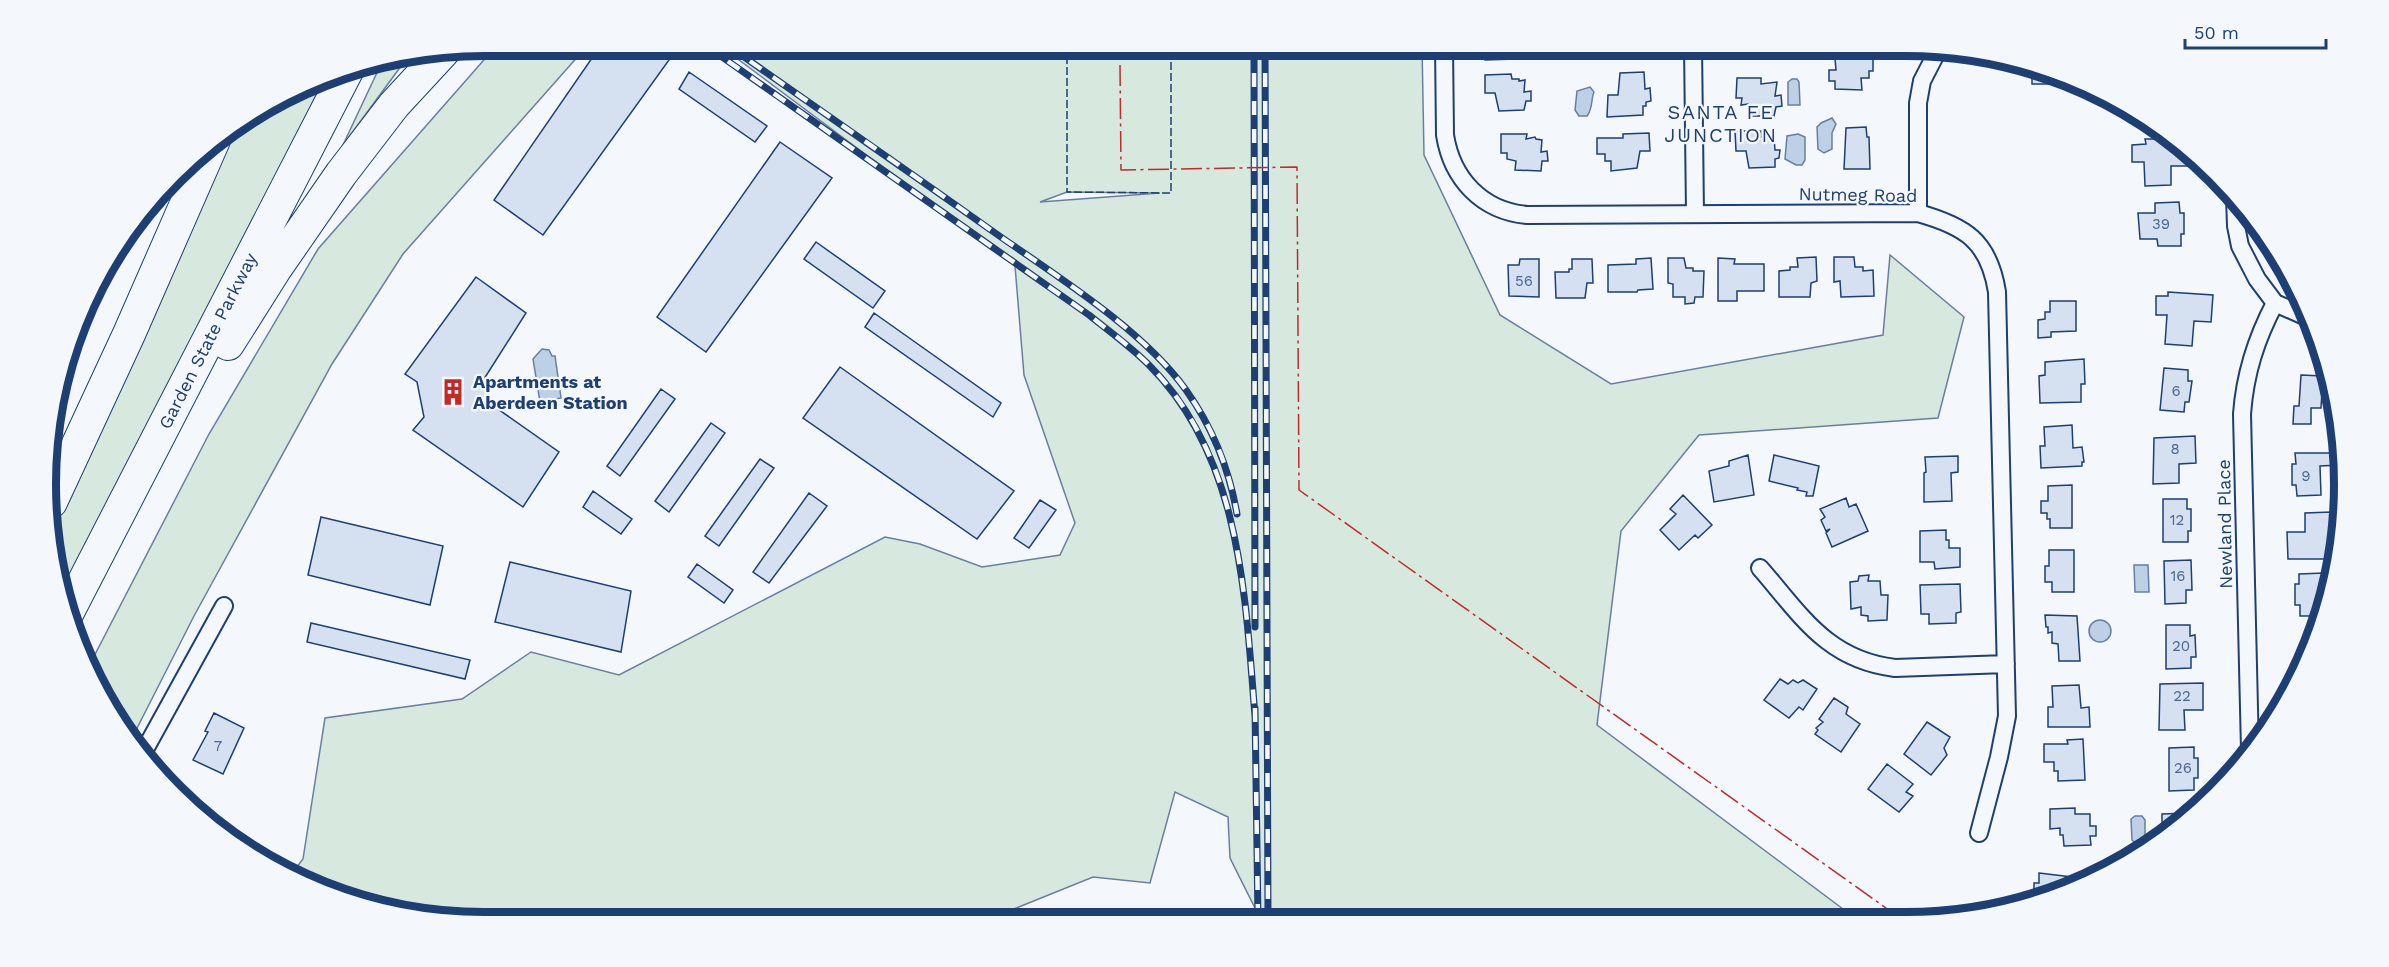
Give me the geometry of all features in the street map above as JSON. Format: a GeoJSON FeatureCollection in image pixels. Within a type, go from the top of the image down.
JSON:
{"type":"FeatureCollection","features":[{"type":"Feature","properties":{"kind":"highway"},"geometry":{"type":"LineString","coordinates":[[166,422],[234,336],[276,268],[341,174],[394,105],[437,58]]}},
{"type":"Feature","properties":{"kind":"highway","name":"Garden State Parkway"},"geometry":{"type":"LineString","coordinates":[[73,603],[343,79]]}},
{"type":"Feature","properties":{"kind":"highway"},"geometry":{"type":"LineString","coordinates":[[56,491],[129,334],[206,158]]}},
{"type":"Feature","properties":{"kind":"street","name":"Nutmeg Road"},"geometry":{"type":"LineString","coordinates":[[1444,56],[1447,148],[1460,176],[1480,198],[1498,208],[1527,215],[1918,213],[1948,221],[1963,230],[1980,246],[1987,257],[1997,292],[2007,716],[1979,833]]}},
{"type":"Feature","properties":{"kind":"street"},"geometry":{"type":"LineString","coordinates":[[1693,56],[1695,214]]}},
{"type":"Feature","properties":{"kind":"street"},"geometry":{"type":"LineString","coordinates":[[1918,213],[1918,102],[1922,81],[1935,56]]}},
{"type":"Feature","properties":{"kind":"street"},"geometry":{"type":"LineString","coordinates":[[2235,211],[2240,246],[2250,268],[2275,303],[2298,313]]}},
{"type":"Feature","properties":{"kind":"street","name":"Newland Place"},"geometry":{"type":"LineString","coordinates":[[2250,737],[2241,414],[2250,361],[2275,303]]}},
{"type":"Feature","properties":{"kind":"street"},"geometry":{"type":"LineString","coordinates":[[1760,568],[1827,642],[1852,658],[1878,666],[1895,668],[2006,664]]}},
{"type":"Feature","properties":{"kind":"street"},"geometry":{"type":"LineString","coordinates":[[146,747],[224,606]]}},
{"type":"Feature","properties":{"kind":"shaded area"},"geometry":{"type":"Polygon","coordinates":[[[487,56],[578,56],[403,254],[332,364],[194,616],[135,732],[113,697],[93,658],[209,434],[318,249],[487,56]]]}},
{"type":"Feature","properties":{"kind":"shaded area"},"geometry":{"type":"Polygon","coordinates":[[[734,56],[1422,56],[1424,155],[1500,315],[1611,384],[1883,335],[1890,255],[1964,317],[1938,418],[1699,435],[1621,531],[1597,725],[1847,912],[1257,912],[1230,858],[1228,817],[1175,792],[1150,883],[1093,877],[1006,912],[456,911],[373,897],[346,889],[296,868],[303,859],[325,718],[462,699],[531,652],[619,675],[885,537],[920,544],[982,567],[1060,555],[1075,523],[1024,375],[1015,266],[734,56]],[[1067,192],[1040,202],[1160,193],[1067,192]]]}},
{"type":"Feature","properties":{"kind":"shaded area"},"geometry":{"type":"Polygon","coordinates":[[[403,63],[343,145],[379,69],[403,63]]]}},
{"type":"Feature","properties":{"kind":"shaded area"},"geometry":{"type":"Polygon","coordinates":[[[320,88],[68,586],[57,519],[230,139],[269,113],[320,88]]]}},
{"type":"Feature","properties":{"kind":"water"},"geometry":{"type":"Polygon","coordinates":[[[1797,79],[1799,82],[1800,105],[1788,105],[1788,82],[1797,79]]]}},
{"type":"Feature","properties":{"kind":"water"},"geometry":{"type":"Polygon","coordinates":[[[1590,87],[1594,92],[1590,110],[1587,116],[1579,116],[1575,110],[1577,91],[1590,87]]]}},
{"type":"Feature","properties":{"kind":"water"},"geometry":{"type":"Polygon","coordinates":[[[1832,118],[1836,124],[1832,133],[1832,149],[1824,153],[1818,149],[1817,127],[1832,118]]]}},
{"type":"Feature","properties":{"kind":"water"},"geometry":{"type":"Polygon","coordinates":[[[1798,134],[1805,137],[1805,160],[1802,165],[1796,165],[1785,159],[1787,136],[1798,134]]]}},
{"type":"Feature","properties":{"kind":"water"},"geometry":{"type":"Polygon","coordinates":[[[542,349],[549,350],[552,356],[555,356],[561,398],[540,402],[533,359],[542,349]]]}},
{"type":"Feature","properties":{"kind":"water"},"geometry":{"type":"Polygon","coordinates":[[[2134,565],[2148,565],[2149,592],[2135,592],[2134,565]]]}},
{"type":"Feature","properties":{"kind":"water"},"geometry":{"type":"Polygon","coordinates":[[[2100,620],[2110,627],[2111,631],[2104,641],[2100,642],[2090,635],[2089,631],[2096,621],[2100,620]]]}},
{"type":"Feature","properties":{"kind":"water"},"geometry":{"type":"Polygon","coordinates":[[[2135,816],[2142,816],[2145,820],[2145,838],[2136,844],[2132,840],[2131,819],[2135,816]]]}},
{"type":"Feature","properties":{"kind":"building"},"geometry":{"type":"Polygon","coordinates":[[[593,56],[663,56],[669,60],[543,235],[494,200],[593,56]]]}},
{"type":"Feature","properties":{"kind":"building"},"geometry":{"type":"Polygon","coordinates":[[[1485,56],[1515,56],[1515,59],[1485,60],[1485,56]]]}},
{"type":"Feature","properties":{"kind":"building"},"geometry":{"type":"Polygon","coordinates":[[[1850,56],[1873,56],[1873,71],[1869,71],[1869,78],[1861,78],[1862,90],[1835,89],[1835,81],[1829,81],[1829,70],[1836,70],[1835,59],[1850,59],[1850,56]]]}},
{"type":"Feature","properties":{"kind":"building"},"geometry":{"type":"Polygon","coordinates":[[[689,72],[767,126],[755,142],[679,89],[689,72]]]}},
{"type":"Feature","properties":{"kind":"building"},"geometry":{"type":"Polygon","coordinates":[[[1644,72],[1645,89],[1650,88],[1651,101],[1646,102],[1646,106],[1643,106],[1643,115],[1607,117],[1608,95],[1618,95],[1620,73],[1644,72]]]}},
{"type":"Feature","properties":{"kind":"building"},"geometry":{"type":"Polygon","coordinates":[[[1511,74],[1512,79],[1525,80],[1524,92],[1531,91],[1531,101],[1526,101],[1524,110],[1499,111],[1495,93],[1485,93],[1485,75],[1511,74]]]}},
{"type":"Feature","properties":{"kind":"building"},"geometry":{"type":"Polygon","coordinates":[[[2032,75],[2059,84],[2032,84],[2032,75]]]}},
{"type":"Feature","properties":{"kind":"building"},"geometry":{"type":"Polygon","coordinates":[[[1737,78],[1761,78],[1761,84],[1777,82],[1775,96],[1781,95],[1782,106],[1776,107],[1774,116],[1749,116],[1748,104],[1741,105],[1742,98],[1736,98],[1737,78]]]}},
{"type":"Feature","properties":{"kind":"building"},"geometry":{"type":"Polygon","coordinates":[[[1866,127],[1867,137],[1869,137],[1870,169],[1844,169],[1846,128],[1866,127]]]}},
{"type":"Feature","properties":{"kind":"building"},"geometry":{"type":"Polygon","coordinates":[[[1735,131],[1761,131],[1761,137],[1774,137],[1775,150],[1780,150],[1779,158],[1775,159],[1775,167],[1749,168],[1746,151],[1736,151],[1735,131]]]}},
{"type":"Feature","properties":{"kind":"building"},"geometry":{"type":"Polygon","coordinates":[[[1649,133],[1650,151],[1640,151],[1637,168],[1611,171],[1611,161],[1605,161],[1605,154],[1597,154],[1597,138],[1623,138],[1623,134],[1649,133]]]}},
{"type":"Feature","properties":{"kind":"building"},"geometry":{"type":"Polygon","coordinates":[[[1501,134],[1527,134],[1526,139],[1535,137],[1542,140],[1541,152],[1547,151],[1548,161],[1542,161],[1541,171],[1515,170],[1516,161],[1507,159],[1507,153],[1501,153],[1501,134]]]}},
{"type":"Feature","properties":{"kind":"building"},"geometry":{"type":"Polygon","coordinates":[[[2145,139],[2159,139],[2188,162],[2189,166],[2171,166],[2171,185],[2145,186],[2144,162],[2132,162],[2132,145],[2146,144],[2145,139]]]}},
{"type":"Feature","properties":{"kind":"building"},"geometry":{"type":"Polygon","coordinates":[[[780,142],[832,178],[706,352],[657,317],[780,142]]]}},
{"type":"Feature","properties":{"kind":"building"},"geometry":{"type":"Polygon","coordinates":[[[2179,202],[2180,213],[2184,213],[2184,234],[2181,234],[2181,246],[2158,246],[2157,239],[2140,239],[2138,213],[2155,213],[2155,203],[2179,202]]]}},
{"type":"Feature","properties":{"kind":"building"},"geometry":{"type":"Polygon","coordinates":[[[816,242],[885,291],[873,308],[804,259],[816,242]]]}},
{"type":"Feature","properties":{"kind":"building"},"geometry":{"type":"Polygon","coordinates":[[[1816,257],[1817,281],[1811,283],[1810,297],[1779,297],[1779,271],[1798,267],[1797,258],[1816,257]]]}},
{"type":"Feature","properties":{"kind":"building"},"geometry":{"type":"Polygon","coordinates":[[[1834,257],[1854,257],[1855,267],[1863,267],[1863,271],[1873,270],[1874,296],[1841,297],[1840,281],[1834,282],[1834,257]]]}},
{"type":"Feature","properties":{"kind":"building"},"geometry":{"type":"Polygon","coordinates":[[[1651,258],[1653,289],[1637,292],[1608,292],[1608,265],[1636,264],[1636,259],[1651,258]]]}},
{"type":"Feature","properties":{"kind":"building"},"geometry":{"type":"Polygon","coordinates":[[[1668,258],[1684,258],[1686,268],[1693,268],[1693,271],[1704,271],[1703,297],[1695,297],[1694,303],[1685,304],[1685,297],[1673,297],[1673,284],[1668,283],[1668,258]]]}},
{"type":"Feature","properties":{"kind":"building"},"geometry":{"type":"Polygon","coordinates":[[[1718,258],[1735,259],[1734,264],[1764,264],[1764,291],[1737,291],[1737,301],[1718,301],[1718,258]]]}},
{"type":"Feature","properties":{"kind":"building"},"geometry":{"type":"Polygon","coordinates":[[[1520,259],[1539,259],[1539,297],[1509,296],[1508,265],[1519,265],[1520,259]]]}},
{"type":"Feature","properties":{"kind":"building"},"geometry":{"type":"Polygon","coordinates":[[[1572,259],[1592,259],[1593,283],[1587,283],[1585,298],[1556,298],[1555,272],[1569,272],[1569,269],[1572,269],[1572,259]]]}},
{"type":"Feature","properties":{"kind":"building","name":"Apartments at Aberdeen Station"},"geometry":{"type":"Polygon","coordinates":[[[476,277],[526,313],[484,379],[488,402],[559,452],[523,507],[413,430],[424,417],[417,382],[405,374],[476,277]]]}},
{"type":"Feature","properties":{"kind":"building"},"geometry":{"type":"Polygon","coordinates":[[[2168,292],[2213,295],[2211,322],[2194,321],[2192,346],[2165,344],[2167,315],[2156,315],[2156,296],[2168,296],[2168,292]]]}},
{"type":"Feature","properties":{"kind":"building"},"geometry":{"type":"Polygon","coordinates":[[[2050,301],[2076,301],[2076,331],[2051,332],[2051,337],[2038,338],[2038,320],[2045,319],[2045,312],[2050,312],[2050,301]]]}},
{"type":"Feature","properties":{"kind":"building"},"geometry":{"type":"Polygon","coordinates":[[[874,313],[1001,403],[993,417],[865,327],[874,313]]]}},
{"type":"Feature","properties":{"kind":"building"},"geometry":{"type":"Polygon","coordinates":[[[2084,359],[2085,384],[2081,384],[2081,402],[2040,403],[2039,376],[2045,375],[2045,362],[2084,359]]]}},
{"type":"Feature","properties":{"kind":"building"},"geometry":{"type":"Polygon","coordinates":[[[840,367],[1014,491],[977,539],[803,418],[840,367]]]}},
{"type":"Feature","properties":{"kind":"building"},"geometry":{"type":"Polygon","coordinates":[[[2164,368],[2188,370],[2188,381],[2192,381],[2189,402],[2185,402],[2184,412],[2160,410],[2164,368]]]}},
{"type":"Feature","properties":{"kind":"building"},"geometry":{"type":"Polygon","coordinates":[[[2301,375],[2320,376],[2322,388],[2321,408],[2311,408],[2311,424],[2293,424],[2294,406],[2299,406],[2301,375]]]}},
{"type":"Feature","properties":{"kind":"building"},"geometry":{"type":"Polygon","coordinates":[[[661,389],[675,399],[620,476],[607,466],[661,389]]]}},
{"type":"Feature","properties":{"kind":"building"},"geometry":{"type":"Polygon","coordinates":[[[711,423],[725,433],[669,512],[655,501],[711,423]]]}},
{"type":"Feature","properties":{"kind":"building"},"geometry":{"type":"Polygon","coordinates":[[[2072,425],[2073,448],[2082,447],[2084,462],[2082,466],[2041,468],[2040,446],[2045,446],[2044,427],[2072,425]]]}},
{"type":"Feature","properties":{"kind":"building"},"geometry":{"type":"Polygon","coordinates":[[[2195,436],[2196,463],[2179,464],[2179,483],[2153,484],[2154,438],[2195,436]]]}},
{"type":"Feature","properties":{"kind":"building"},"geometry":{"type":"Polygon","coordinates":[[[2295,453],[2333,453],[2333,465],[2320,466],[2321,495],[2297,496],[2296,485],[2292,485],[2292,464],[2296,464],[2295,453]]]}},
{"type":"Feature","properties":{"kind":"building"},"geometry":{"type":"Polygon","coordinates":[[[1748,455],[1754,495],[1714,502],[1709,471],[1729,466],[1729,461],[1748,455]]]}},
{"type":"Feature","properties":{"kind":"building"},"geometry":{"type":"Polygon","coordinates":[[[1774,455],[1819,466],[1813,496],[1806,496],[1807,492],[1797,490],[1798,488],[1769,481],[1774,455]]]}},
{"type":"Feature","properties":{"kind":"building"},"geometry":{"type":"Polygon","coordinates":[[[1958,456],[1958,472],[1951,473],[1952,501],[1924,502],[1925,457],[1958,456]]]}},
{"type":"Feature","properties":{"kind":"building"},"geometry":{"type":"Polygon","coordinates":[[[760,459],[774,468],[719,546],[705,536],[760,459]]]}},
{"type":"Feature","properties":{"kind":"building"},"geometry":{"type":"Polygon","coordinates":[[[2072,485],[2072,528],[2050,528],[2047,513],[2041,513],[2041,501],[2048,501],[2048,486],[2072,485]]]}},
{"type":"Feature","properties":{"kind":"building"},"geometry":{"type":"Polygon","coordinates":[[[593,491],[632,519],[621,534],[583,507],[593,491]]]}},
{"type":"Feature","properties":{"kind":"building"},"geometry":{"type":"Polygon","coordinates":[[[809,493],[827,506],[769,583],[753,572],[809,493]]]}},
{"type":"Feature","properties":{"kind":"building"},"geometry":{"type":"Polygon","coordinates":[[[1683,495],[1712,525],[1698,538],[1695,535],[1679,550],[1660,530],[1676,514],[1670,509],[1683,495]]]}},
{"type":"Feature","properties":{"kind":"building"},"geometry":{"type":"Polygon","coordinates":[[[1846,498],[1849,507],[1856,504],[1868,531],[1832,547],[1826,533],[1830,529],[1826,531],[1821,520],[1825,517],[1820,509],[1846,498]]]}},
{"type":"Feature","properties":{"kind":"building"},"geometry":{"type":"Polygon","coordinates":[[[2163,499],[2187,499],[2187,509],[2191,509],[2191,531],[2188,531],[2188,542],[2163,542],[2163,499]]]}},
{"type":"Feature","properties":{"kind":"building"},"geometry":{"type":"Polygon","coordinates":[[[1040,500],[1056,510],[1029,548],[1014,538],[1040,500]]]}},
{"type":"Feature","properties":{"kind":"building"},"geometry":{"type":"Polygon","coordinates":[[[2331,512],[2326,559],[2288,559],[2287,532],[2305,532],[2305,513],[2331,512]]]}},
{"type":"Feature","properties":{"kind":"building"},"geometry":{"type":"Polygon","coordinates":[[[321,517],[443,546],[430,605],[308,575],[321,517]]]}},
{"type":"Feature","properties":{"kind":"building"},"geometry":{"type":"Polygon","coordinates":[[[1946,530],[1949,548],[1960,548],[1960,567],[1935,569],[1934,562],[1920,562],[1920,531],[1946,530]]]}},
{"type":"Feature","properties":{"kind":"building"},"geometry":{"type":"Polygon","coordinates":[[[2049,550],[2074,550],[2074,592],[2052,592],[2052,582],[2045,582],[2045,566],[2049,566],[2049,550]]]}},
{"type":"Feature","properties":{"kind":"building"},"geometry":{"type":"Polygon","coordinates":[[[2191,560],[2192,590],[2186,590],[2186,603],[2165,604],[2164,561],[2191,560]]]}},
{"type":"Feature","properties":{"kind":"building"},"geometry":{"type":"Polygon","coordinates":[[[510,562],[631,591],[621,652],[495,622],[510,562]]]}},
{"type":"Feature","properties":{"kind":"building"},"geometry":{"type":"Polygon","coordinates":[[[697,564],[733,590],[724,603],[688,577],[697,564]]]}},
{"type":"Feature","properties":{"kind":"building"},"geometry":{"type":"Polygon","coordinates":[[[2324,573],[2312,616],[2300,616],[2300,605],[2295,605],[2295,584],[2299,584],[2299,574],[2324,573]]]}},
{"type":"Feature","properties":{"kind":"building"},"geometry":{"type":"Polygon","coordinates":[[[1869,575],[1868,581],[1880,581],[1881,595],[1888,595],[1887,620],[1868,621],[1868,616],[1861,615],[1861,607],[1851,609],[1850,582],[1858,581],[1859,576],[1869,575]]]}},
{"type":"Feature","properties":{"kind":"building"},"geometry":{"type":"Polygon","coordinates":[[[1960,584],[1961,612],[1956,613],[1956,623],[1929,624],[1929,614],[1921,614],[1920,585],[1960,584]]]}},
{"type":"Feature","properties":{"kind":"building"},"geometry":{"type":"Polygon","coordinates":[[[2045,615],[2077,616],[2080,661],[2059,661],[2058,644],[2052,643],[2052,632],[2048,633],[2045,615]]]}},
{"type":"Feature","properties":{"kind":"building"},"geometry":{"type":"Polygon","coordinates":[[[311,623],[470,660],[465,679],[307,642],[311,623]]]}},
{"type":"Feature","properties":{"kind":"building"},"geometry":{"type":"Polygon","coordinates":[[[2166,625],[2190,625],[2190,636],[2195,635],[2196,657],[2191,657],[2191,668],[2166,669],[2166,625]]]}},
{"type":"Feature","properties":{"kind":"building"},"geometry":{"type":"Polygon","coordinates":[[[1780,679],[1788,684],[1793,680],[1798,683],[1803,680],[1817,689],[1803,710],[1799,707],[1789,718],[1764,700],[1780,679]]]}},
{"type":"Feature","properties":{"kind":"building"},"geometry":{"type":"Polygon","coordinates":[[[2203,683],[2203,710],[2184,710],[2185,730],[2159,730],[2160,684],[2203,683]]]}},
{"type":"Feature","properties":{"kind":"building"},"geometry":{"type":"Polygon","coordinates":[[[2079,685],[2081,708],[2089,707],[2090,727],[2048,727],[2048,707],[2053,707],[2052,686],[2079,685]]]}},
{"type":"Feature","properties":{"kind":"building"},"geometry":{"type":"Polygon","coordinates":[[[1834,698],[1848,707],[1846,714],[1860,724],[1841,752],[1815,734],[1818,730],[1816,728],[1823,722],[1819,719],[1834,698]]]}},
{"type":"Feature","properties":{"kind":"building"},"geometry":{"type":"Polygon","coordinates":[[[214,713],[244,728],[223,774],[193,760],[208,732],[205,731],[214,713]]]}},
{"type":"Feature","properties":{"kind":"building"},"geometry":{"type":"Polygon","coordinates":[[[1927,722],[1950,737],[1944,748],[1947,755],[1931,775],[1904,754],[1927,722]]]}},
{"type":"Feature","properties":{"kind":"building"},"geometry":{"type":"Polygon","coordinates":[[[2083,739],[2085,780],[2058,781],[2058,771],[2054,771],[2054,762],[2044,762],[2044,744],[2068,744],[2067,740],[2083,739]]]}},
{"type":"Feature","properties":{"kind":"building"},"geometry":{"type":"Polygon","coordinates":[[[2194,747],[2194,758],[2198,758],[2198,778],[2194,778],[2194,790],[2169,791],[2169,748],[2194,747]]]}},
{"type":"Feature","properties":{"kind":"building"},"geometry":{"type":"Polygon","coordinates":[[[1887,764],[1913,784],[1906,792],[1913,796],[1899,812],[1868,789],[1887,764]]]}},
{"type":"Feature","properties":{"kind":"building"},"geometry":{"type":"Polygon","coordinates":[[[2075,808],[2075,814],[2090,814],[2090,826],[2096,826],[2096,836],[2090,836],[2091,845],[2064,846],[2060,828],[2050,829],[2050,809],[2075,808]]]}},
{"type":"Feature","properties":{"kind":"building"},"geometry":{"type":"Polygon","coordinates":[[[2178,813],[2162,826],[2162,814],[2178,813]]]}},
{"type":"Feature","properties":{"kind":"building"},"geometry":{"type":"Polygon","coordinates":[[[2039,873],[2072,877],[2034,892],[2034,883],[2039,883],[2039,873]]]}},
{"type":"Feature","properties":{"kind":"railway"},"geometry":{"type":"LineString","coordinates":[[721,56],[1089,315],[1142,358],[1180,401],[1203,442],[1220,484],[1233,529],[1247,623],[1255,716]]}},
{"type":"Feature","properties":{"kind":"railway"},"geometry":{"type":"LineString","coordinates":[[743,56],[1073,287],[1147,346],[1168,368],[1196,404],[1219,449],[1237,514]]}},
{"type":"Feature","properties":{"kind":"railway"},"geometry":{"type":"LineString","coordinates":[[1254,56],[1255,627]]}},
{"type":"Feature","properties":{"kind":"railway"},"geometry":{"type":"LineString","coordinates":[[1265,56],[1268,912]]}},
{"type":"Feature","properties":{"kind":"railway"},"geometry":{"type":"LineString","coordinates":[[1255,708],[1258,912]]}},
{"type":"Feature","properties":{"kind":"fence"},"geometry":{"type":"LineString","coordinates":[[1067,56],[1067,192],[1171,193],[1171,56]]}},
{"type":"Feature","properties":{"kind":"power"},"geometry":{"type":"LineString","coordinates":[[1120,65],[1121,170],[1297,167],[1299,490],[1892,912]]}},
{"type":"Feature","properties":{"kind":"place","name":"Apartments at Aberdeen Station"},"geometry":{"type":"Point","coordinates":[453,392]}},
{"type":"Feature","properties":{"kind":"district","name":"SANTA FE JUNCTION"},"geometry":{"type":"Point","coordinates":[1721,124]}}]}
